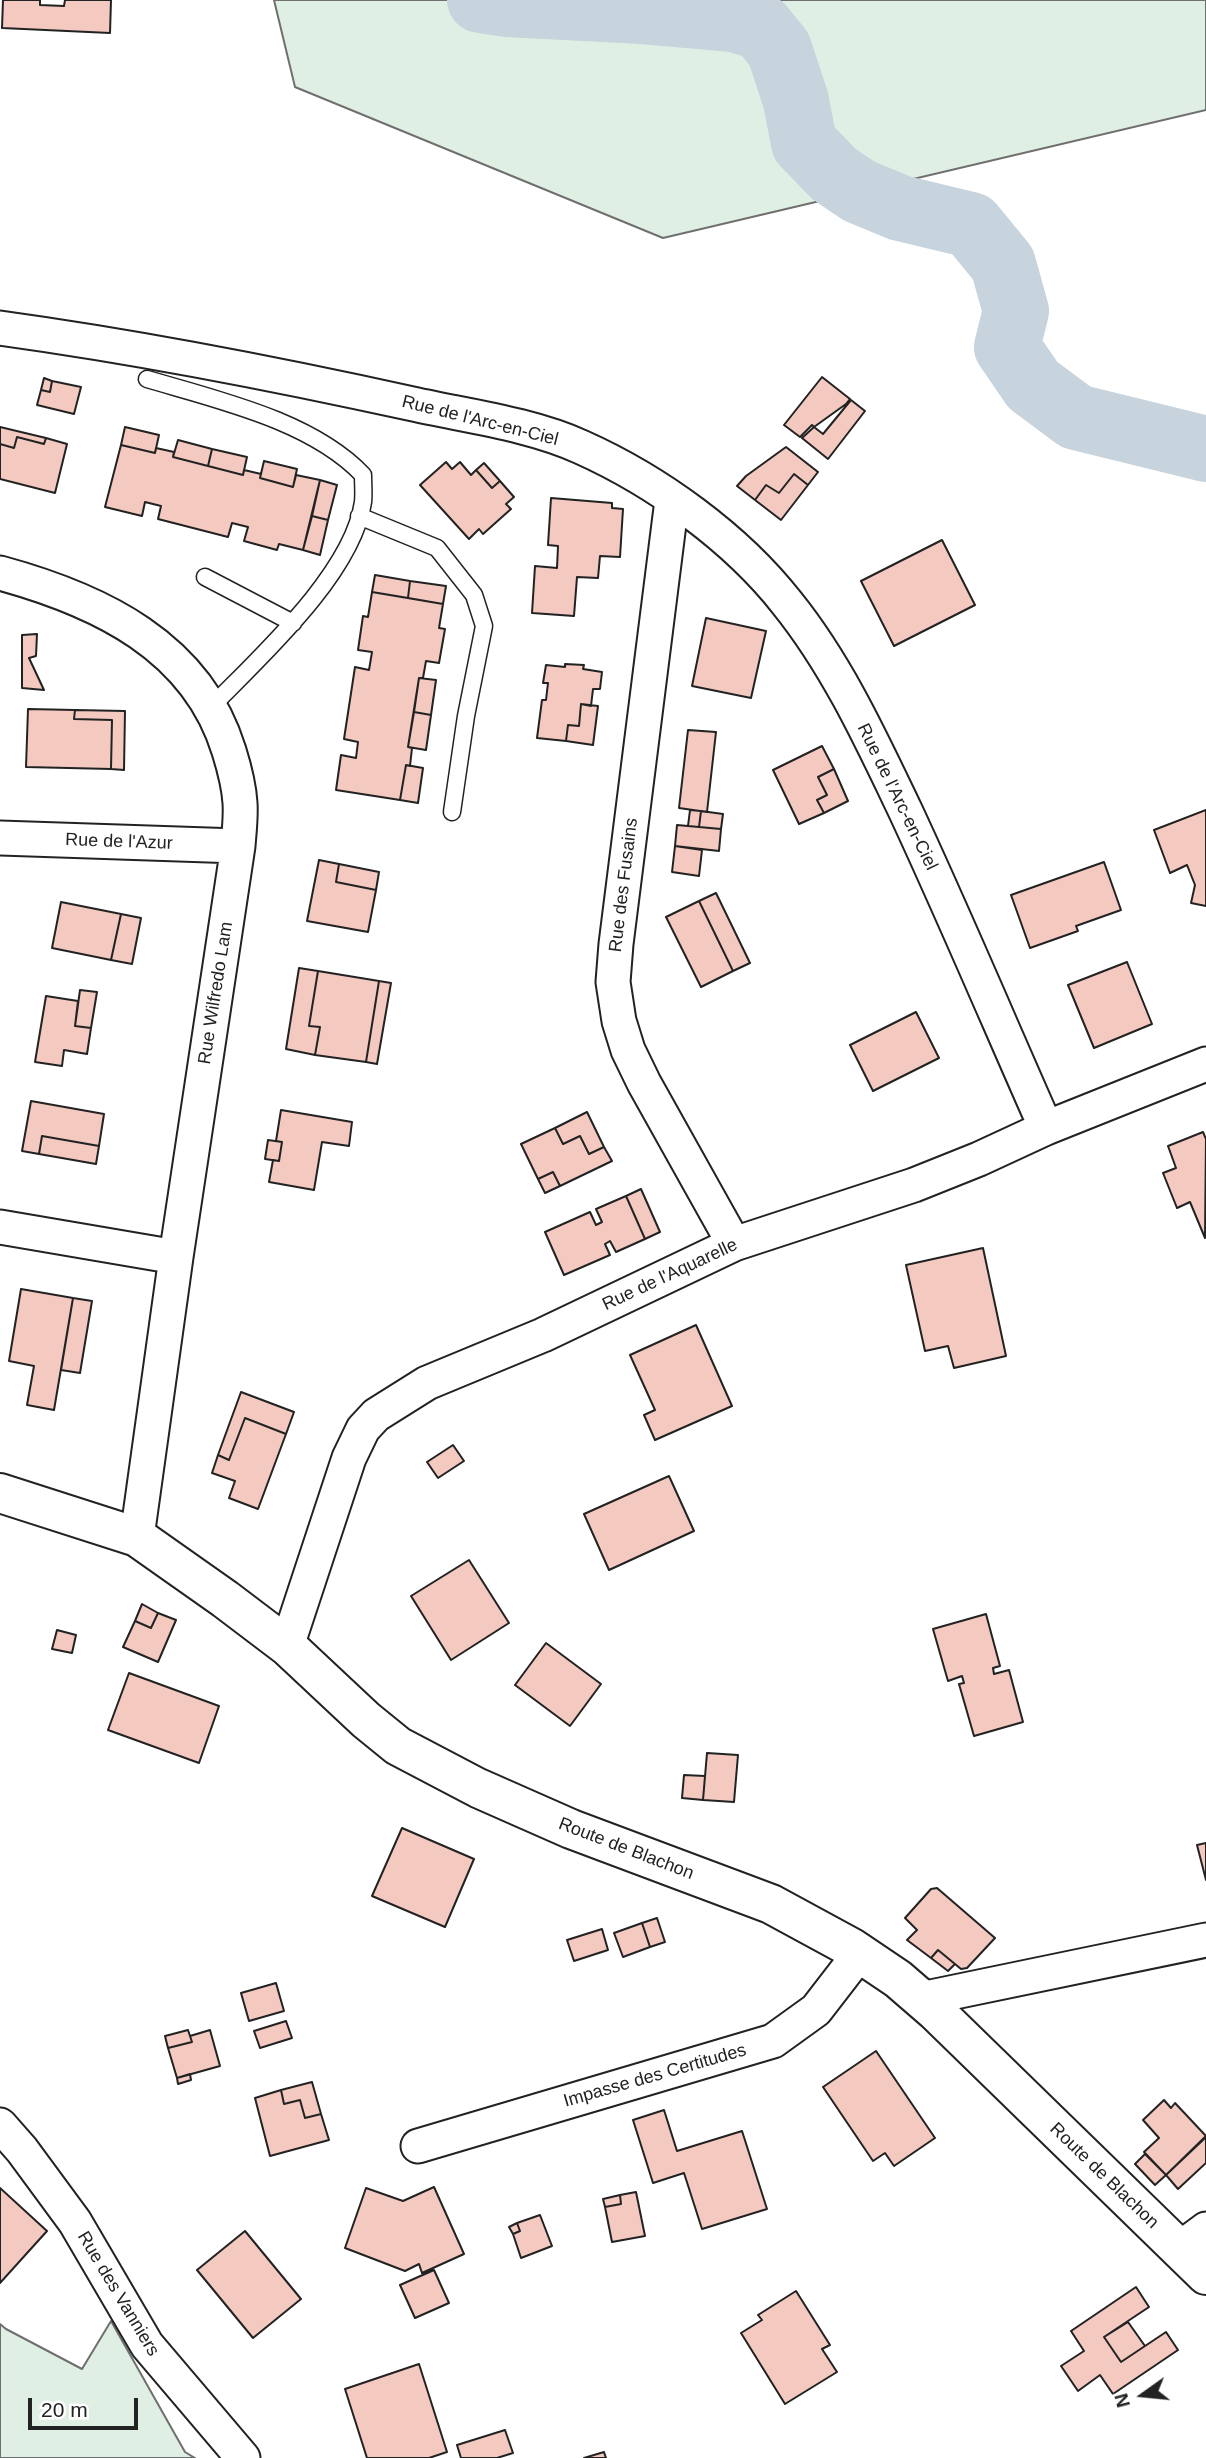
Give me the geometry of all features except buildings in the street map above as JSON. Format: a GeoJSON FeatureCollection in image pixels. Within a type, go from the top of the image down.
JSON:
{"type":"FeatureCollection","features":[{"type":"Feature","properties":{"kind":"street","name":"Rue de l'Arc-en-Ciel"},"geometry":{"type":"LineString","coordinates":[[0,328],[335,387],[524,429],[579,446],[625,470],[717,531],[752,563],[787,603],[821,650],[870,736],[1046,1128]]}},
{"type":"Feature","properties":{"kind":"street","name":"Rue des Fusains"},"geometry":{"type":"LineString","coordinates":[[672,500],[613,982],[619,1021],[643,1083],[734,1244]]}},
{"type":"Feature","properties":{"kind":"street","name":"Rue Wilfredo Lam"},"geometry":{"type":"LineString","coordinates":[[0,573],[46,586],[95,607],[136,630],[176,661],[203,692],[222,727],[240,803],[238,846],[176,1257],[138,1537]]}},
{"type":"Feature","properties":{"kind":"street","name":"Rue de l'Azur"},"geometry":{"type":"LineString","coordinates":[[0,838],[238,846]]}},
{"type":"Feature","properties":{"kind":"street","name":"Rue de l'Aquarelle"},"geometry":{"type":"LineString","coordinates":[[287,1646],[346,1467],[362,1429],[376,1415],[427,1383],[543,1335],[734,1244],[914,1185],[1046,1128],[1206,1064]]}},
{"type":"Feature","properties":{"kind":"street"},"geometry":{"type":"LineString","coordinates":[[0,1227],[176,1257]]}},
{"type":"Feature","properties":{"kind":"street","name":"Route de Blachon"},"geometry":{"type":"LineString","coordinates":[[0,1493],[138,1537],[287,1646],[366,1720],[398,1746],[426,1762],[571,1829],[771,1904],[860,1954],[898,1979],[1193,2239],[1206,2275]]}},
{"type":"Feature","properties":{"kind":"street"},"geometry":{"type":"LineString","coordinates":[[921,1999],[1206,1940]]}},
{"type":"Feature","properties":{"kind":"street","name":"Impasse des Certitudes"},"geometry":{"type":"LineString","coordinates":[[418,2146],[774,2041],[816,2010],[860,1954]]}},
{"type":"Feature","properties":{"kind":"street","name":"Rue des Vanniers"},"geometry":{"type":"LineString","coordinates":[[0,2125],[22,2150],[75,2222],[147,2345],[243,2458]]}},
{"type":"Feature","properties":{"kind":"lane"},"geometry":{"type":"LineString","coordinates":[[148,379],[211,398],[302,431],[346,457],[363,475],[363,503],[346,552],[293,623],[211,707]]}},
{"type":"Feature","properties":{"kind":"lane"},"geometry":{"type":"LineString","coordinates":[[359,516],[437,548],[474,595],[484,626],[466,716],[452,812]]}},
{"type":"Feature","properties":{"kind":"lane"},"geometry":{"type":"LineString","coordinates":[[205,577],[293,623]]}},
{"type":"Feature","properties":{"kind":"green space"},"geometry":{"type":"Polygon","coordinates":[[[274,0],[1206,0],[1206,110],[663,238],[295,87],[274,0]]]}},
{"type":"Feature","properties":{"kind":"green space"},"geometry":{"type":"Polygon","coordinates":[[[111,2321],[185,2452],[195,2458],[0,2458],[0,2324],[82,2369],[111,2321]]]}},
{"type":"Feature","properties":{"kind":"waterway"},"geometry":{"type":"LineString","coordinates":[[480,0],[734,19],[761,27],[779,49],[796,101],[804,143],[834,174],[859,191],[900,208],[971,225],[1003,264],[1016,311],[1007,347],[1033,385],[1076,417],[1206,449]]}}]}
